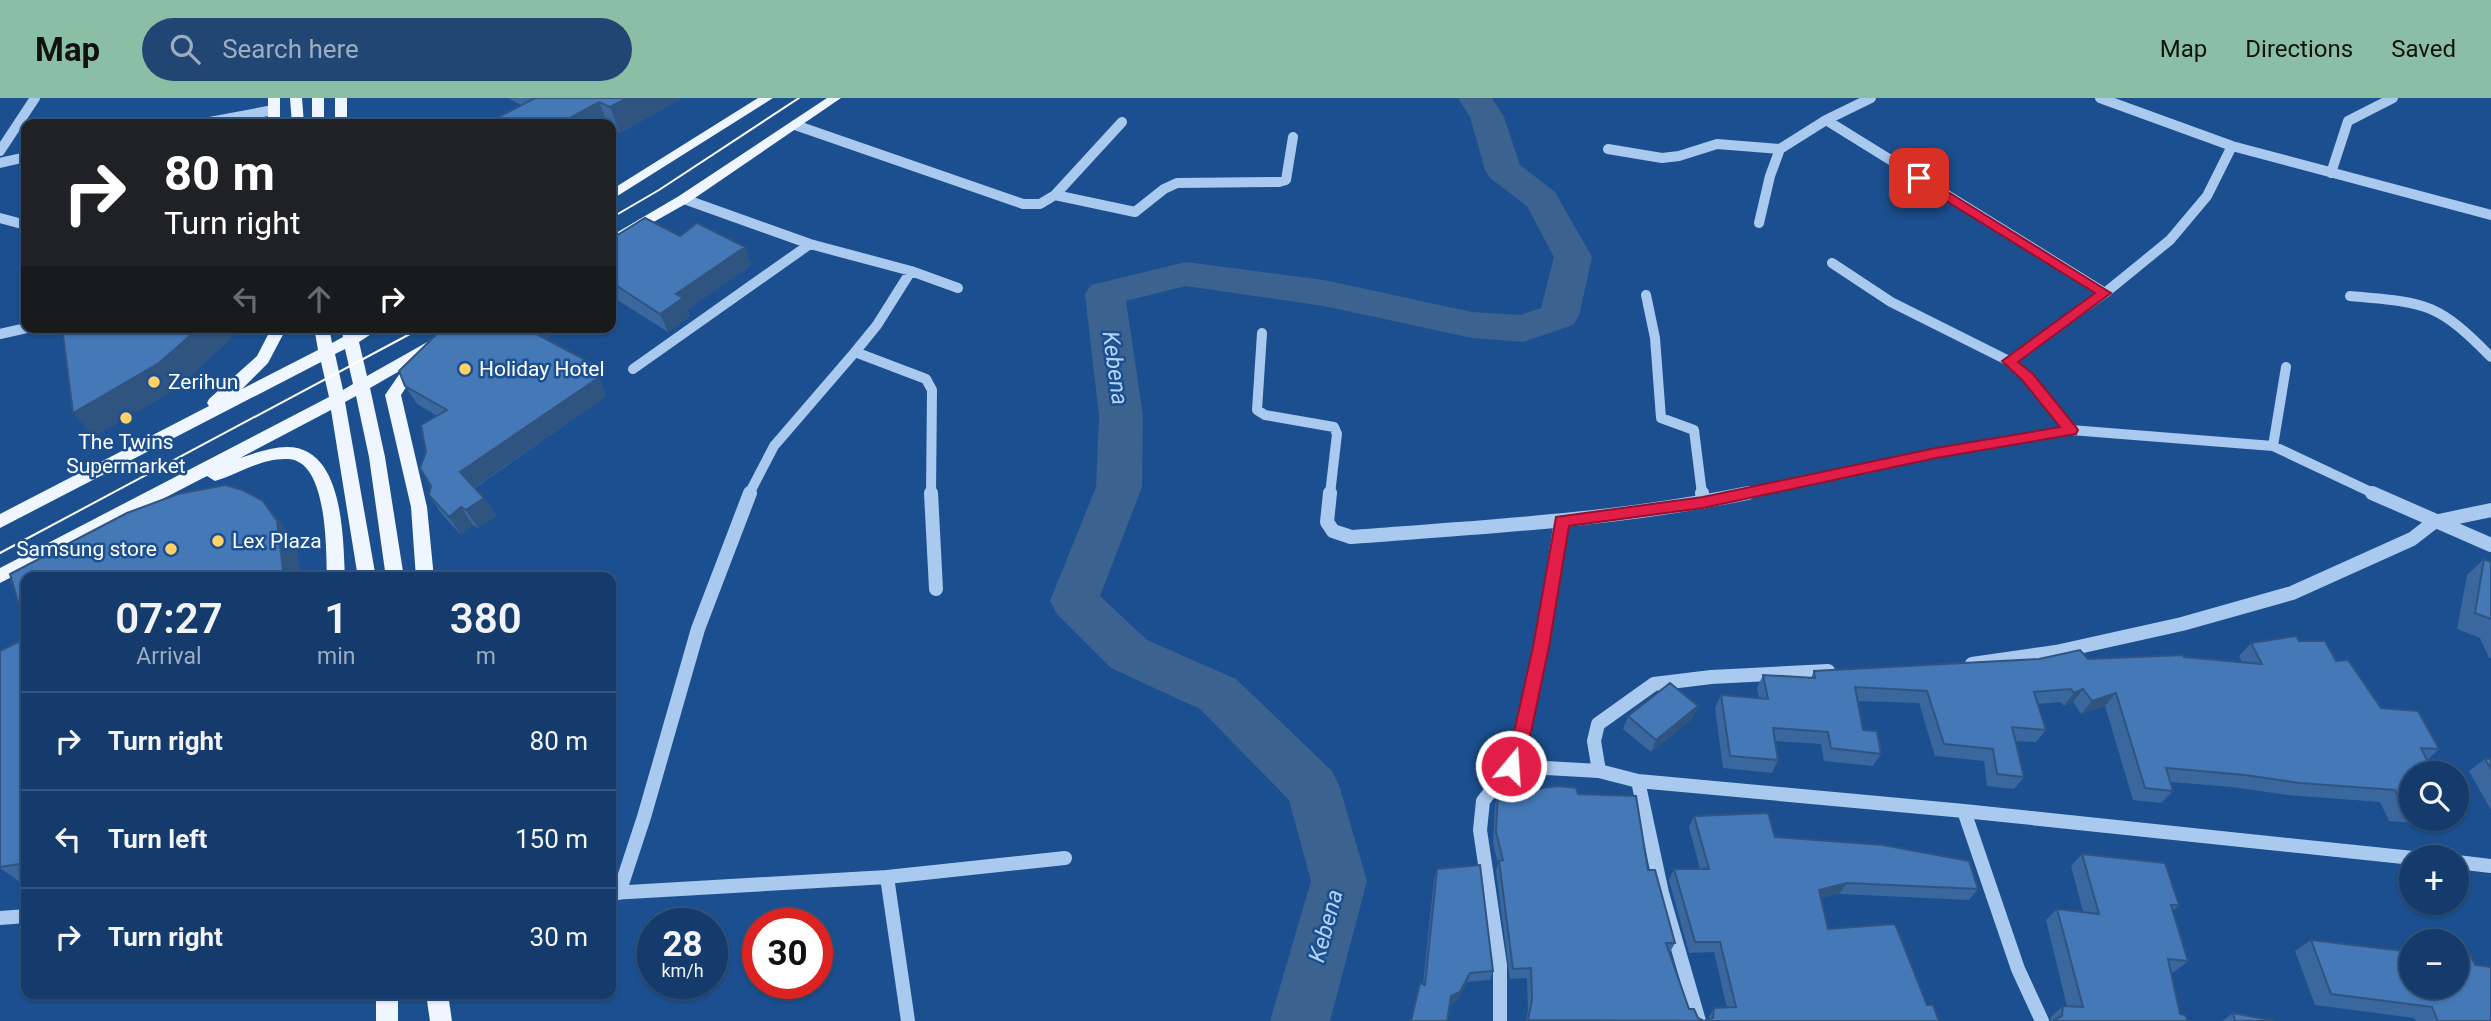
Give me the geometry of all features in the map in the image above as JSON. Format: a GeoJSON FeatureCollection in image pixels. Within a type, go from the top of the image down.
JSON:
{"type":"FeatureCollection","features":[{"type":"Feature","properties":{"kind":"main road"},"geometry":{"type":"LineString","coordinates":[[318,98],[318,119]]}},
{"type":"Feature","properties":{"kind":"main road"},"geometry":{"type":"LineString","coordinates":[[341,98],[341,119]]}},
{"type":"Feature","properties":{"kind":"main road"},"geometry":{"type":"LineString","coordinates":[[616,193],[767,98]]}},
{"type":"Feature","properties":{"kind":"main road"},"geometry":{"type":"LineString","coordinates":[[616,239],[684,199],[835,98]]}},
{"type":"Feature","properties":{"kind":"main road"},"geometry":{"type":"LineString","coordinates":[[296,99],[298,119]]}},
{"type":"Feature","properties":{"kind":"main road"},"geometry":{"type":"LineString","coordinates":[[177,431],[226,395],[254,368],[276,342],[278,333]]}},
{"type":"Feature","properties":{"kind":"main road"},"geometry":{"type":"LineString","coordinates":[[322,333],[345,436],[366,572]]}},
{"type":"Feature","properties":{"kind":"main road"},"geometry":{"type":"LineString","coordinates":[[349,333],[377,457],[394,572]]}},
{"type":"Feature","properties":{"kind":"main road"},"geometry":{"type":"LineString","coordinates":[[0,522],[363,333]]}},
{"type":"Feature","properties":{"kind":"main road"},"geometry":{"type":"LineString","coordinates":[[0,576],[317,411],[457,333]]}},
{"type":"Feature","properties":{"kind":"main road"},"geometry":{"type":"LineString","coordinates":[[424,572],[419,507],[393,395],[404,377],[458,333]]}},
{"type":"Feature","properties":{"kind":"main road"},"geometry":{"type":"LineString","coordinates":[[104,520],[231,468],[271,455],[297,453],[316,464],[326,485],[335,572]]}},
{"type":"Feature","properties":{"kind":"street"},"geometry":{"type":"LineString","coordinates":[[0,150],[35,98]]}},
{"type":"Feature","properties":{"kind":"street"},"geometry":{"type":"LineString","coordinates":[[1608,149],[1662,158],[1679,156],[1717,144],[1780,149],[1826,120],[1871,98]]}},
{"type":"Feature","properties":{"kind":"street"},"geometry":{"type":"LineString","coordinates":[[2100,98],[2232,146],[2491,215]]}},
{"type":"Feature","properties":{"kind":"street"},"geometry":{"type":"LineString","coordinates":[[2331,173],[2348,121],[2393,98]]}},
{"type":"Feature","properties":{"kind":"street"},"geometry":{"type":"LineString","coordinates":[[218,119],[274,104]]}},
{"type":"Feature","properties":{"kind":"street"},"geometry":{"type":"LineString","coordinates":[[1826,120],[2105,293]]}},
{"type":"Feature","properties":{"kind":"street"},"geometry":{"type":"LineString","coordinates":[[795,125],[1023,204],[1040,204],[1055,195],[1122,122]]}},
{"type":"Feature","properties":{"kind":"street"},"geometry":{"type":"LineString","coordinates":[[1055,195],[1135,212],[1142,209],[1163,187],[1177,183],[1279,182],[1286,180],[1289,174],[1293,136]]}},
{"type":"Feature","properties":{"kind":"street"},"geometry":{"type":"LineString","coordinates":[[2009,361],[2105,293],[2189,221],[2207,196],[2232,146]]}},
{"type":"Feature","properties":{"kind":"street"},"geometry":{"type":"LineString","coordinates":[[1759,223],[1770,176],[1780,149]]}},
{"type":"Feature","properties":{"kind":"street"},"geometry":{"type":"LineString","coordinates":[[0,163],[21,159]]}},
{"type":"Feature","properties":{"kind":"street"},"geometry":{"type":"LineString","coordinates":[[684,199],[810,244],[911,271],[958,288]]}},
{"type":"Feature","properties":{"kind":"street"},"geometry":{"type":"LineString","coordinates":[[0,218],[21,224]]}},
{"type":"Feature","properties":{"kind":"street"},"geometry":{"type":"LineString","coordinates":[[632,369],[810,244]]}},
{"type":"Feature","properties":{"kind":"street"},"geometry":{"type":"LineString","coordinates":[[1832,263],[1891,302],[2009,361],[2028,377],[2071,430]]}},
{"type":"Feature","properties":{"kind":"street"},"geometry":{"type":"LineString","coordinates":[[616,890],[698,629],[754,482],[774,446],[877,325],[911,271]]}},
{"type":"Feature","properties":{"kind":"street"},"geometry":{"type":"LineString","coordinates":[[1646,295],[1655,338],[1661,418],[1694,430],[1703,502]]}},
{"type":"Feature","properties":{"kind":"street"},"geometry":{"type":"LineString","coordinates":[[2350,296],[2417,303],[2434,308],[2454,320],[2491,357]]}},
{"type":"Feature","properties":{"kind":"street"},"geometry":{"type":"LineString","coordinates":[[0,334],[21,329]]}},
{"type":"Feature","properties":{"kind":"street"},"geometry":{"type":"LineString","coordinates":[[1262,333],[1257,410],[1265,415],[1334,427],[1337,434],[1327,522],[1333,531],[1351,537],[1562,521],[1703,502],[1936,453],[2071,430],[2273,446],[2434,522],[2491,545]]}},
{"type":"Feature","properties":{"kind":"street"},"geometry":{"type":"LineString","coordinates":[[855,352],[926,379],[933,390],[931,509],[936,589]]}},
{"type":"Feature","properties":{"kind":"street"},"geometry":{"type":"LineString","coordinates":[[2273,446],[2286,367]]}},
{"type":"Feature","properties":{"kind":"street"},"geometry":{"type":"LineString","coordinates":[[1955,667],[2056,652],[2182,624],[2292,593],[2412,539],[2434,522],[2491,510]]}},
{"type":"Feature","properties":{"kind":"street"},"geometry":{"type":"LineString","coordinates":[[1500,1021],[1500,965],[1480,830],[1483,801],[1511,766],[1522,732],[1541,647],[1562,521]]}},
{"type":"Feature","properties":{"kind":"street"},"geometry":{"type":"LineString","coordinates":[[1599,771],[1594,741],[1598,724],[1654,684],[1711,677],[1846,671]]}},
{"type":"Feature","properties":{"kind":"street"},"geometry":{"type":"LineString","coordinates":[[1511,766],[1599,771],[1637,781],[1964,811],[2399,857]]}},
{"type":"Feature","properties":{"kind":"street"},"geometry":{"type":"LineString","coordinates":[[1637,781],[1662,893],[1699,1021]]}},
{"type":"Feature","properties":{"kind":"street"},"geometry":{"type":"LineString","coordinates":[[1964,811],[2018,969],[2042,1021]]}},
{"type":"Feature","properties":{"kind":"street"},"geometry":{"type":"LineString","coordinates":[[616,893],[887,877],[1065,858]]}},
{"type":"Feature","properties":{"kind":"street"},"geometry":{"type":"LineString","coordinates":[[2469,863],[2491,866]]}},
{"type":"Feature","properties":{"kind":"street"},"geometry":{"type":"LineString","coordinates":[[887,877],[908,1021]]}},
{"type":"Feature","properties":{"kind":"street"},"geometry":{"type":"LineString","coordinates":[[0,918],[21,916]]}},
{"type":"Feature","properties":{"kind":"building"},"geometry":{"type":"Polygon","coordinates":[[[535,98],[627,98],[610,107],[599,102],[568,119],[495,119],[535,98]]]}},
{"type":"Feature","properties":{"kind":"building"},"geometry":{"type":"Polygon","coordinates":[[[645,218],[680,236],[697,223],[745,247],[676,294],[683,298],[660,314],[616,285],[616,236],[645,218]]]}},
{"type":"Feature","properties":{"kind":"building"},"geometry":{"type":"Polygon","coordinates":[[[63,333],[193,333],[159,363],[73,413],[63,333]]]}},
{"type":"Feature","properties":{"kind":"building"},"geometry":{"type":"Polygon","coordinates":[[[438,333],[534,333],[591,363],[583,369],[598,378],[460,472],[484,498],[466,510],[461,507],[449,517],[429,495],[431,486],[420,468],[426,452],[421,425],[447,410],[405,386],[399,371],[438,333]]]}},
{"type":"Feature","properties":{"kind":"building"},"geometry":{"type":"Polygon","coordinates":[[[225,485],[243,490],[263,501],[277,521],[283,572],[21,572],[21,612],[10,574],[127,513],[178,494],[225,485]]]}},
{"type":"Feature","properties":{"kind":"building"},"geometry":{"type":"Polygon","coordinates":[[[2484,559],[2491,562],[2491,619],[2475,613],[2484,559]]]}},
{"type":"Feature","properties":{"kind":"building"},"geometry":{"type":"Polygon","coordinates":[[[2296,636],[2299,641],[2325,641],[2336,661],[2348,660],[2381,708],[2418,711],[2439,749],[2421,748],[2428,761],[2399,761],[2399,798],[2395,790],[2300,783],[2166,768],[2173,791],[2145,788],[2116,693],[2092,701],[2083,689],[2074,693],[2071,689],[2034,692],[2046,730],[2012,727],[2024,777],[1997,774],[1993,749],[1944,744],[1927,691],[1855,687],[1863,730],[1877,731],[1881,754],[1831,748],[1828,732],[1773,728],[1778,760],[1730,756],[1721,695],[1768,699],[1763,675],[1815,678],[1814,671],[2039,659],[2080,650],[2088,659],[2183,655],[2262,664],[2251,643],[2296,636]]]}},
{"type":"Feature","properties":{"kind":"building"},"geometry":{"type":"Polygon","coordinates":[[[21,640],[21,864],[0,867],[0,651],[21,640]]]}},
{"type":"Feature","properties":{"kind":"building"},"geometry":{"type":"Polygon","coordinates":[[[1670,683],[1698,706],[1656,740],[1628,716],[1670,683]]]}},
{"type":"Feature","properties":{"kind":"building"},"geometry":{"type":"Polygon","coordinates":[[[1558,786],[1576,788],[1578,794],[1636,796],[1648,870],[1655,870],[1675,943],[1666,943],[1689,1009],[1694,1009],[1698,1018],[1704,1021],[1528,1020],[1532,1000],[1531,968],[1513,969],[1499,861],[1503,860],[1496,832],[1498,794],[1558,786]]]}},
{"type":"Feature","properties":{"kind":"building"},"geometry":{"type":"Polygon","coordinates":[[[1768,813],[1775,837],[1883,845],[1969,861],[1978,889],[1847,883],[1819,890],[1828,929],[1895,924],[1927,1005],[1933,1005],[1939,1021],[1704,1021],[1713,1018],[1714,1008],[1736,1007],[1720,942],[1695,942],[1674,869],[1709,869],[1694,816],[1768,813]]]}},
{"type":"Feature","properties":{"kind":"building"},"geometry":{"type":"Polygon","coordinates":[[[2082,854],[2165,863],[2179,905],[2171,905],[2188,961],[2168,959],[2180,1014],[2185,1015],[2188,1021],[2054,1020],[2062,1016],[2063,1006],[2083,1007],[2057,909],[2099,914],[2082,854]]]}},
{"type":"Feature","properties":{"kind":"building"},"geometry":{"type":"Polygon","coordinates":[[[1480,865],[1493,971],[1470,973],[1460,992],[1451,996],[1447,1021],[1411,1021],[1420,983],[1425,985],[1437,869],[1480,865]]]}},
{"type":"Feature","properties":{"kind":"building"},"geometry":{"type":"Polygon","coordinates":[[[2311,940],[2399,950],[2399,999],[2469,999],[2470,954],[2475,965],[2491,967],[2491,1021],[2438,1021],[2432,1007],[2331,994],[2311,940]]]}},
{"type":"Feature","properties":{"kind":"building"},"geometry":{"type":"Polygon","coordinates":[[[2233,1013],[2275,1021],[2235,1021],[2233,1013]]]}},
{"type":"Feature","properties":{"kind":"waterway","name":"Kebena"},"geometry":{"type":"LineString","coordinates":[[1300,1021],[1339,881],[1313,788],[1218,694],[1129,654],[1074,601],[1119,487],[1121,416],[1105,294],[1186,274],[1324,293],[1472,325],[1523,329],[1559,316],[1573,257],[1542,200],[1503,170],[1487,117],[1475,98]]}},
{"type":"Feature","properties":{"kind":"tram line"},"geometry":{"type":"LineString","coordinates":[[616,215],[799,98]]}},
{"type":"Feature","properties":{"kind":"tram line"},"geometry":{"type":"LineString","coordinates":[[0,553],[412,333]]}},
{"type":"Feature","properties":{"kind":"place","name":"Holiday Hotel"},"geometry":{"type":"Point","coordinates":[465,369]}},
{"type":"Feature","properties":{"kind":"place","name":"Zerihun"},"geometry":{"type":"Point","coordinates":[154,382]}},
{"type":"Feature","properties":{"kind":"place","name":"The Twins Supermarket"},"geometry":{"type":"Point","coordinates":[126,418]}},
{"type":"Feature","properties":{"kind":"place","name":"Lex Plaza"},"geometry":{"type":"Point","coordinates":[218,541]}},
{"type":"Feature","properties":{"kind":"place","name":"Samsung store"},"geometry":{"type":"Point","coordinates":[171,549]}},
{"type":"Feature","properties":{"kind":"route"},"geometry":{"type":"LineString","coordinates":[[1511,766],[1522,732],[1541,647],[1562,521],[1703,502],[1936,453],[2071,430],[2028,377],[2009,361],[2105,293],[1919,178]]}}]}
